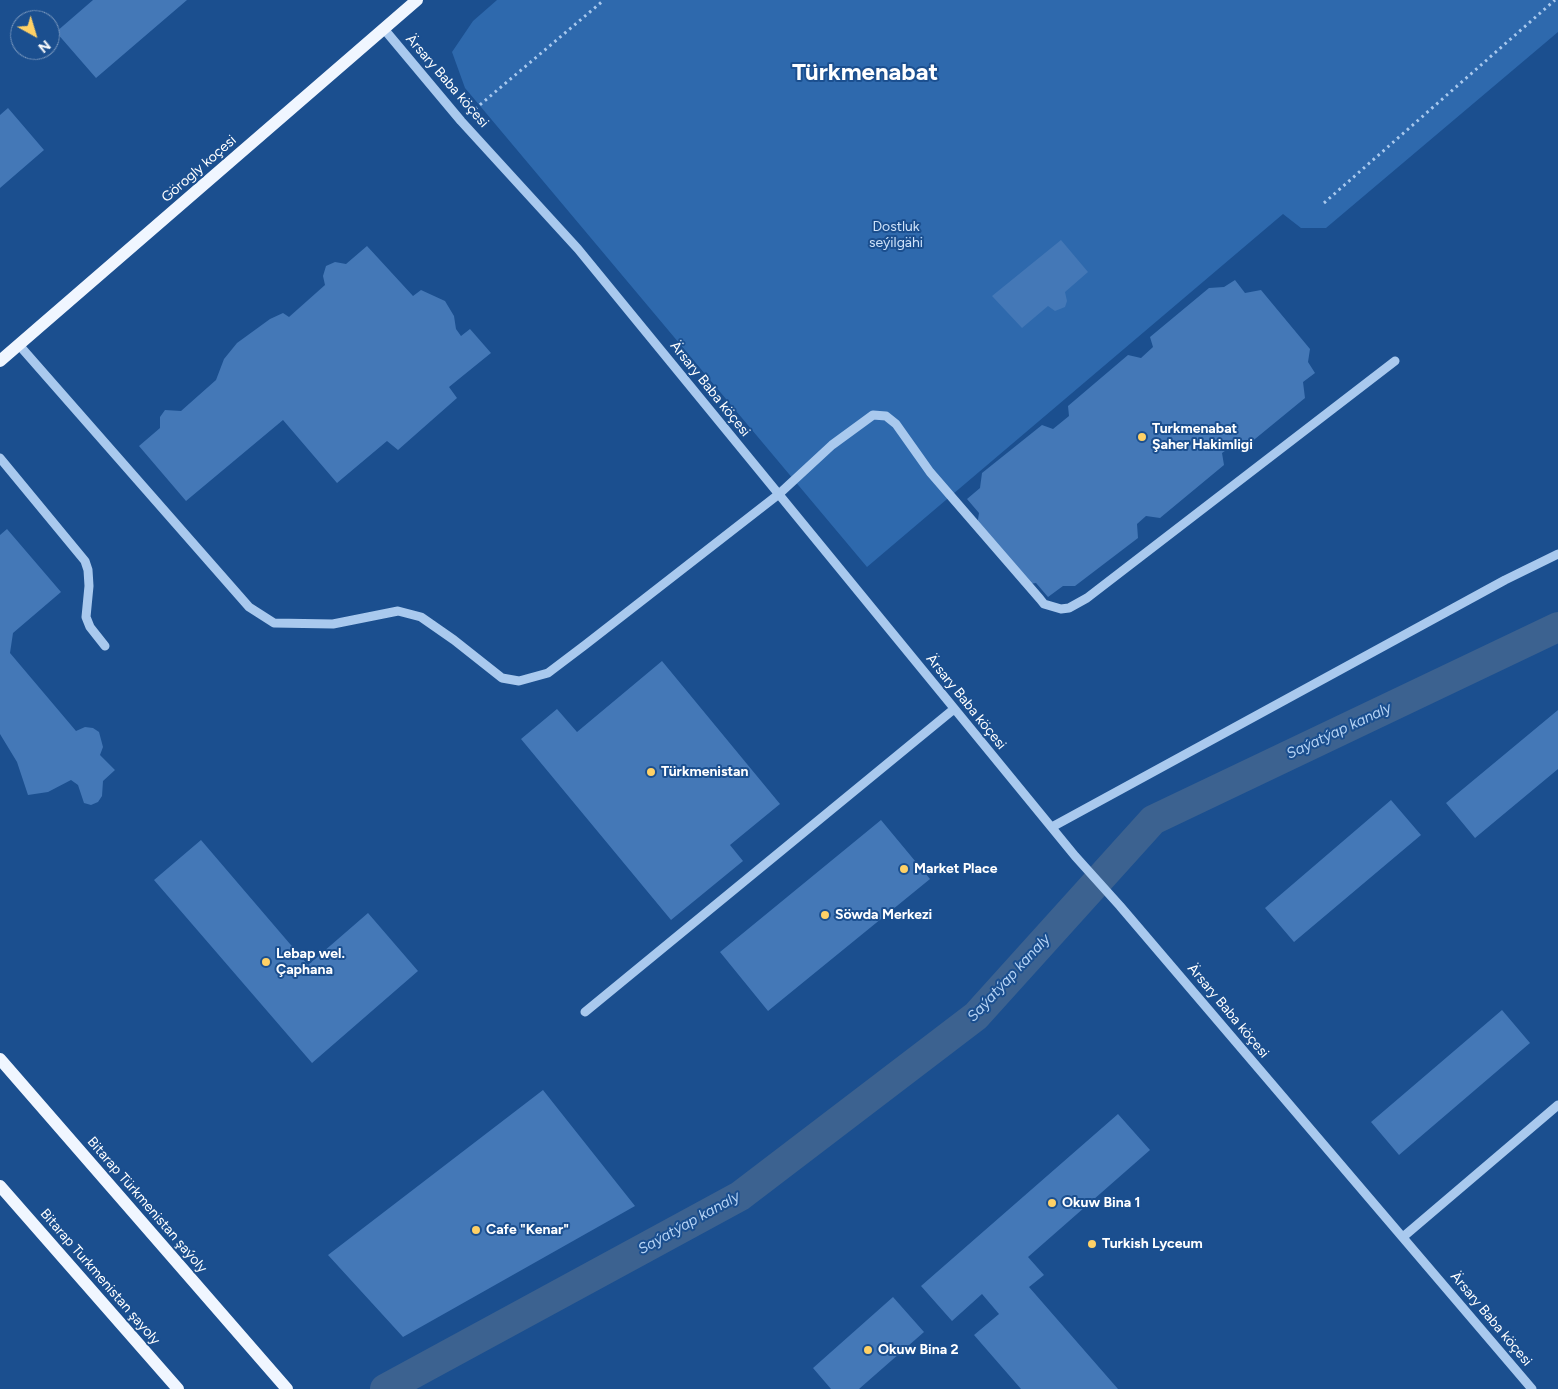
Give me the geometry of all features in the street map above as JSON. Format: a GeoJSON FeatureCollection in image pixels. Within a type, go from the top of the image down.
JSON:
{"type":"FeatureCollection","features":[{"type":"Feature","properties":{"kind":"main road","name":"Görogly koçesi"},"geometry":{"type":"LineString","coordinates":[[0,361],[384,29],[411,2]]}},
{"type":"Feature","properties":{"kind":"main road","name":"Bitarap Türkmenistan şaýoly"},"geometry":{"type":"LineString","coordinates":[[0,1059],[287,1389]]}},
{"type":"Feature","properties":{"kind":"main road","name":"Bitarap Turkmenistan şayoly"},"geometry":{"type":"LineString","coordinates":[[0,1186],[178,1389]]}},
{"type":"Feature","properties":{"kind":"street","name":"Ärsary Baba köçesi"},"geometry":{"type":"LineString","coordinates":[[384,29],[461,121],[578,249],[1075,856],[1120,906],[1532,1389]]}},
{"type":"Feature","properties":{"kind":"street"},"geometry":{"type":"LineString","coordinates":[[19,345],[248,607],[274,623],[333,624],[398,611],[421,617],[502,678],[519,681],[548,673],[779,494],[856,426],[873,415],[886,416],[896,424],[930,472],[1040,599],[1054,608],[1068,608],[1087,598],[1395,361]]}},
{"type":"Feature","properties":{"kind":"street"},"geometry":{"type":"LineString","coordinates":[[0,458],[84,560],[88,570],[89,586],[86,617],[90,627],[105,646]]}},
{"type":"Feature","properties":{"kind":"street"},"geometry":{"type":"LineString","coordinates":[[1052,827],[1505,580],[1558,554]]}},
{"type":"Feature","properties":{"kind":"street"},"geometry":{"type":"LineString","coordinates":[[585,1012],[954,710]]}},
{"type":"Feature","properties":{"kind":"street"},"geometry":{"type":"LineString","coordinates":[[1403,1237],[1558,1105]]}},
{"type":"Feature","properties":{"kind":"path"},"geometry":{"type":"LineString","coordinates":[[461,121],[604,0]]}},
{"type":"Feature","properties":{"kind":"path"},"geometry":{"type":"LineString","coordinates":[[1324,203],[1555,0]]}},
{"type":"Feature","properties":{"kind":"green space","name":"Dostluk seýilgähi"},"geometry":{"type":"Polygon","coordinates":[[[497,0],[1558,0],[1558,32],[1326,228],[1301,228],[1283,214],[867,567],[465,88],[452,52],[473,21],[497,0]]]}},
{"type":"Feature","properties":{"kind":"building"},"geometry":{"type":"Polygon","coordinates":[[[93,0],[187,0],[96,78],[60,37],[60,29],[93,0]]]}},
{"type":"Feature","properties":{"kind":"building"},"geometry":{"type":"Polygon","coordinates":[[[8,108],[44,150],[0,188],[0,115],[8,108]]]}},
{"type":"Feature","properties":{"kind":"building"},"geometry":{"type":"Polygon","coordinates":[[[1061,240],[1088,272],[1065,292],[1067,301],[1065,307],[1055,311],[1048,306],[1022,328],[992,296],[1061,240]]]}},
{"type":"Feature","properties":{"kind":"building"},"geometry":{"type":"Polygon","coordinates":[[[367,246],[413,296],[421,290],[445,301],[454,316],[456,329],[461,336],[470,329],[491,353],[449,387],[457,398],[398,450],[387,441],[337,483],[283,420],[186,501],[139,446],[160,428],[160,417],[165,410],[181,411],[216,380],[224,359],[237,343],[270,319],[283,313],[289,317],[325,285],[323,276],[326,266],[335,262],[346,264],[367,246]]]}},
{"type":"Feature","properties":{"kind":"building","name":"Turkmenabat Şaher Hakimligi"},"geometry":{"type":"Polygon","coordinates":[[[1235,280],[1245,293],[1261,290],[1310,349],[1308,362],[1315,373],[1303,382],[1305,398],[1244,448],[1232,446],[1222,453],[1224,465],[1160,518],[1146,516],[1137,524],[1138,538],[1075,586],[1063,586],[1048,597],[1036,583],[1022,585],[977,526],[979,513],[967,499],[980,488],[982,473],[1042,425],[1053,429],[1069,416],[1068,406],[1128,355],[1141,358],[1153,347],[1150,337],[1209,288],[1224,287],[1235,280]]]}},
{"type":"Feature","properties":{"kind":"building"},"geometry":{"type":"Polygon","coordinates":[[[7,529],[61,592],[13,633],[10,653],[76,731],[85,727],[93,728],[99,732],[103,747],[100,755],[115,770],[103,781],[102,796],[98,802],[91,805],[84,803],[78,785],[71,780],[48,792],[28,795],[17,762],[0,734],[0,535],[7,529]]]}},
{"type":"Feature","properties":{"kind":"building","name":"Türkmenistan"},"geometry":{"type":"Polygon","coordinates":[[[662,661],[780,804],[730,845],[743,861],[671,920],[521,739],[557,709],[577,732],[662,661]]]}},
{"type":"Feature","properties":{"kind":"building"},"geometry":{"type":"Polygon","coordinates":[[[1558,710],[1558,769],[1475,838],[1446,803],[1558,710]]]}},
{"type":"Feature","properties":{"kind":"building"},"geometry":{"type":"Polygon","coordinates":[[[1391,800],[1421,835],[1294,942],[1265,908],[1391,800]]]}},
{"type":"Feature","properties":{"kind":"building","name":"Söwda Merkezi"},"geometry":{"type":"Polygon","coordinates":[[[881,820],[930,879],[768,1011],[720,952],[881,820]]]}},
{"type":"Feature","properties":{"kind":"building","name":"Lebap wel. Çaphana"},"geometry":{"type":"Polygon","coordinates":[[[201,840],[308,965],[368,913],[418,971],[312,1063],[154,880],[201,840]]]}},
{"type":"Feature","properties":{"kind":"building"},"geometry":{"type":"Polygon","coordinates":[[[1502,1010],[1530,1043],[1399,1155],[1371,1122],[1502,1010]]]}},
{"type":"Feature","properties":{"kind":"building","name":"Cafe \"Kenar\""},"geometry":{"type":"Polygon","coordinates":[[[543,1090],[635,1206],[403,1337],[328,1255],[543,1090]]]}},
{"type":"Feature","properties":{"kind":"building","name":"Okuw Bina 1"},"geometry":{"type":"Polygon","coordinates":[[[1118,1114],[1150,1150],[1028,1257],[1044,1275],[1029,1287],[1118,1389],[1021,1389],[974,1335],[999,1314],[982,1294],[952,1321],[921,1286],[1118,1114]]]}},
{"type":"Feature","properties":{"kind":"building","name":"Okuw Bina 2"},"geometry":{"type":"Polygon","coordinates":[[[893,1297],[924,1332],[859,1389],[831,1389],[813,1368],[893,1297]]]}},
{"type":"Feature","properties":{"kind":"waterway","name":"Saýatýap kanaly"},"geometry":{"type":"LineString","coordinates":[[385,1389],[740,1196],[976,1016],[1153,820],[1558,627]]}},
{"type":"Feature","properties":{"kind":"place","name":"Turkmenabat Şaher Hakimligi"},"geometry":{"type":"Point","coordinates":[1142,437]}},
{"type":"Feature","properties":{"kind":"place","name":"Türkmenistan"},"geometry":{"type":"Point","coordinates":[651,772]}},
{"type":"Feature","properties":{"kind":"place","name":"Market Place"},"geometry":{"type":"Point","coordinates":[904,869]}},
{"type":"Feature","properties":{"kind":"place","name":"Söwda Merkezi"},"geometry":{"type":"Point","coordinates":[825,915]}},
{"type":"Feature","properties":{"kind":"place","name":"Lebap wel. Çaphana"},"geometry":{"type":"Point","coordinates":[266,962]}},
{"type":"Feature","properties":{"kind":"place","name":"Okuw Bina 1"},"geometry":{"type":"Point","coordinates":[1052,1203]}},
{"type":"Feature","properties":{"kind":"place","name":"Cafe \"Kenar\""},"geometry":{"type":"Point","coordinates":[476,1230]}},
{"type":"Feature","properties":{"kind":"place","name":"Turkish Lyceum"},"geometry":{"type":"Point","coordinates":[1092,1244]}},
{"type":"Feature","properties":{"kind":"place","name":"Okuw Bina 2"},"geometry":{"type":"Point","coordinates":[868,1350]}},
{"type":"Feature","properties":{"kind":"district","name":"Türkmenabat"},"geometry":{"type":"Point","coordinates":[865,73]}}]}
